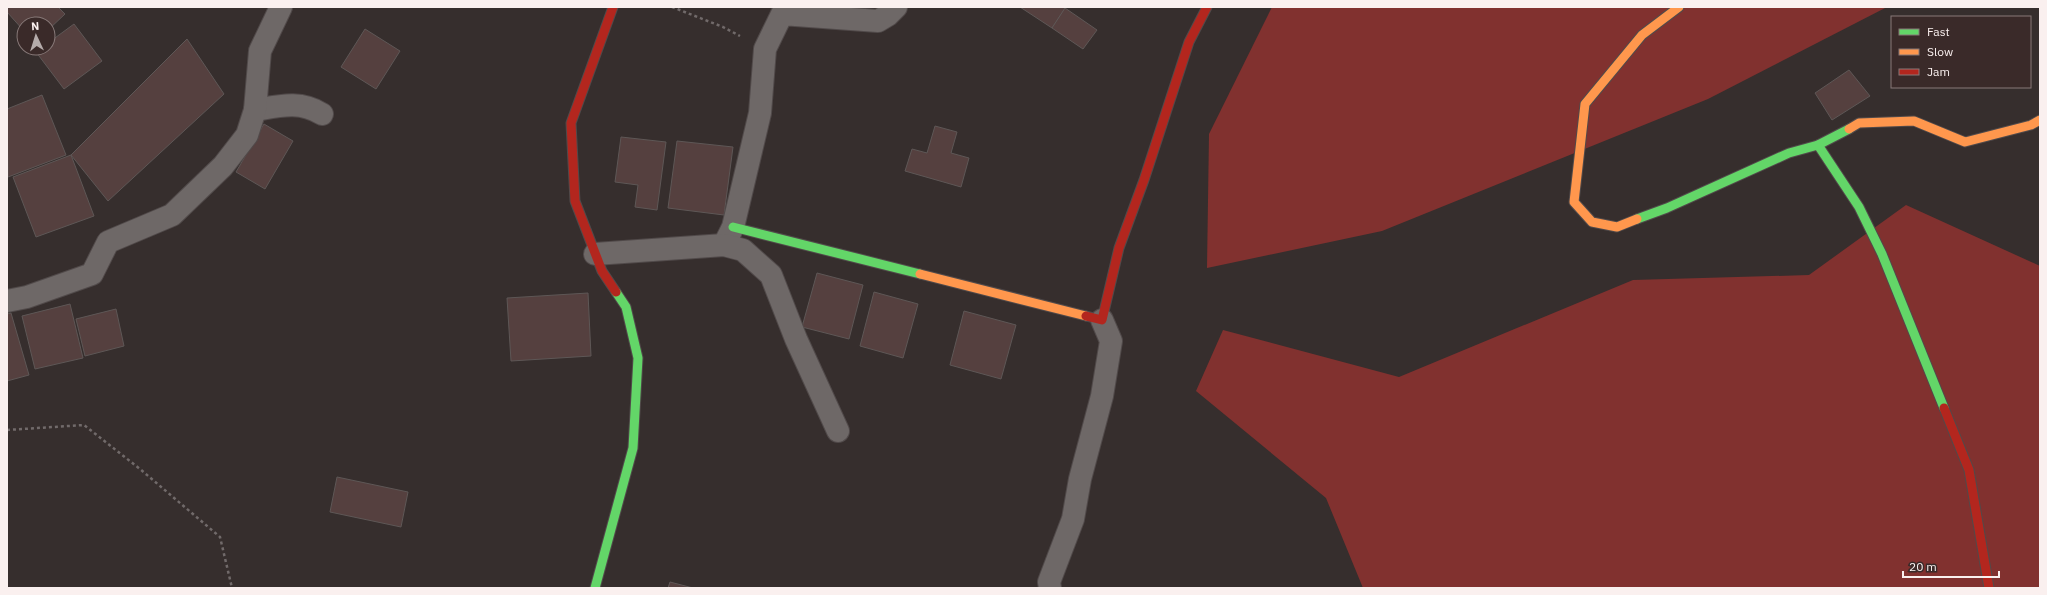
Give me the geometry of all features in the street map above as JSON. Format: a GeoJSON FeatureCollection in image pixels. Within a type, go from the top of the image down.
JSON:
{"type":"FeatureCollection","features":[{"type":"Feature","properties":{"kind":"street"},"geometry":{"type":"LineString","coordinates":[[7,301],[27,297],[92,274],[108,242],[172,215],[223,166],[247,135],[255,110],[260,51],[281,7]]}},
{"type":"Feature","properties":{"kind":"street"},"geometry":{"type":"LineString","coordinates":[[595,588],[633,448],[638,358],[626,307],[602,271],[574,201],[571,123],[613,7]]}},
{"type":"Feature","properties":{"kind":"street"},"geometry":{"type":"LineString","coordinates":[[728,236],[760,113],[765,49],[782,14],[878,21],[888,15],[896,7]]}},
{"type":"Feature","properties":{"kind":"street"},"geometry":{"type":"LineString","coordinates":[[1050,588],[1049,582],[1073,519],[1080,479],[1102,396],[1111,342],[1102,320],[1119,248],[1144,180],[1189,42],[1207,7]]}},
{"type":"Feature","properties":{"kind":"street"},"geometry":{"type":"LineString","coordinates":[[1679,7],[1642,35],[1585,104],[1574,202],[1592,222],[1617,227],[1667,208],[1789,153],[1818,145],[1859,123],[1914,120],[1965,142],[2031,125],[2040,120]]}},
{"type":"Feature","properties":{"kind":"street"},"geometry":{"type":"LineString","coordinates":[[255,110],[294,104],[314,109],[322,114]]}},
{"type":"Feature","properties":{"kind":"street"},"geometry":{"type":"LineString","coordinates":[[1818,145],[1859,207],[1882,254],[1969,470],[1989,588]]}},
{"type":"Feature","properties":{"kind":"street"},"geometry":{"type":"LineString","coordinates":[[595,254],[728,236],[1102,320]]}},
{"type":"Feature","properties":{"kind":"street"},"geometry":{"type":"LineString","coordinates":[[728,236],[771,275],[796,339],[838,431]]}},
{"type":"Feature","properties":{"kind":"path"},"geometry":{"type":"LineString","coordinates":[[672,7],[723,27],[765,49]]}},
{"type":"Feature","properties":{"kind":"path"},"geometry":{"type":"LineString","coordinates":[[7,430],[84,425],[140,469],[220,537],[232,588]]}},
{"type":"Feature","properties":{"kind":"shaded area"},"geometry":{"type":"Polygon","coordinates":[[[1272,7],[1887,7],[1708,99],[1382,231],[1207,268],[1209,134],[1272,7]]]}},
{"type":"Feature","properties":{"kind":"shaded area"},"geometry":{"type":"Polygon","coordinates":[[[1906,205],[2040,266],[2040,588],[1363,588],[1326,498],[1196,391],[1223,330],[1399,377],[1633,280],[1809,275],[1906,205]]]}},
{"type":"Feature","properties":{"kind":"building"},"geometry":{"type":"Polygon","coordinates":[[[7,7],[58,7],[65,14],[56,22],[56,16],[16,16],[16,22],[7,12],[7,7]]]}},
{"type":"Feature","properties":{"kind":"building"},"geometry":{"type":"Polygon","coordinates":[[[1020,7],[1066,7],[1052,28],[1020,7]]]}},
{"type":"Feature","properties":{"kind":"building"},"geometry":{"type":"Polygon","coordinates":[[[1065,8],[1097,30],[1083,49],[1052,28],[1065,8]]]}},
{"type":"Feature","properties":{"kind":"building"},"geometry":{"type":"Polygon","coordinates":[[[74,24],[102,61],[64,89],[39,56],[56,56],[56,37],[74,24]]]}},
{"type":"Feature","properties":{"kind":"building"},"geometry":{"type":"Polygon","coordinates":[[[365,29],[400,51],[376,89],[341,67],[365,29]]]}},
{"type":"Feature","properties":{"kind":"building"},"geometry":{"type":"Polygon","coordinates":[[[187,39],[224,94],[108,201],[71,155],[187,39]]]}},
{"type":"Feature","properties":{"kind":"building"},"geometry":{"type":"Polygon","coordinates":[[[1849,70],[1870,96],[1832,120],[1815,93],[1849,70]]]}},
{"type":"Feature","properties":{"kind":"building"},"geometry":{"type":"Polygon","coordinates":[[[42,95],[66,155],[8,177],[7,109],[42,95]]]}},
{"type":"Feature","properties":{"kind":"building"},"geometry":{"type":"Polygon","coordinates":[[[264,124],[293,141],[265,189],[236,172],[264,124]]]}},
{"type":"Feature","properties":{"kind":"building"},"geometry":{"type":"Polygon","coordinates":[[[935,126],[957,132],[951,153],[969,158],[961,187],[905,171],[912,149],[927,153],[935,126]]]}},
{"type":"Feature","properties":{"kind":"building"},"geometry":{"type":"Polygon","coordinates":[[[621,137],[666,142],[657,210],[635,207],[638,185],[615,182],[621,137]]]}},
{"type":"Feature","properties":{"kind":"building"},"geometry":{"type":"Polygon","coordinates":[[[677,141],[733,147],[724,215],[668,208],[677,141]]]}},
{"type":"Feature","properties":{"kind":"building"},"geometry":{"type":"Polygon","coordinates":[[[71,155],[94,216],[36,237],[13,177],[71,155]]]}},
{"type":"Feature","properties":{"kind":"building"},"geometry":{"type":"Polygon","coordinates":[[[817,273],[863,285],[849,339],[802,327],[817,273]]]}},
{"type":"Feature","properties":{"kind":"building"},"geometry":{"type":"Polygon","coordinates":[[[874,292],[918,304],[903,358],[860,346],[874,292]]]}},
{"type":"Feature","properties":{"kind":"building"},"geometry":{"type":"Polygon","coordinates":[[[588,293],[591,356],[511,361],[507,298],[588,293]]]}},
{"type":"Feature","properties":{"kind":"building"},"geometry":{"type":"Polygon","coordinates":[[[70,304],[83,358],[35,369],[22,316],[70,304]]]}},
{"type":"Feature","properties":{"kind":"building"},"geometry":{"type":"Polygon","coordinates":[[[116,309],[124,346],[85,356],[76,319],[116,309]]]}},
{"type":"Feature","properties":{"kind":"building"},"geometry":{"type":"Polygon","coordinates":[[[964,311],[1016,325],[1001,379],[950,365],[964,311]]]}},
{"type":"Feature","properties":{"kind":"building"},"geometry":{"type":"Polygon","coordinates":[[[11,313],[29,375],[7,381],[7,314],[11,313]]]}},
{"type":"Feature","properties":{"kind":"building"},"geometry":{"type":"Polygon","coordinates":[[[337,477],[408,492],[401,527],[330,512],[337,477]]]}},
{"type":"Feature","properties":{"kind":"building"},"geometry":{"type":"Polygon","coordinates":[[[670,582],[693,588],[668,588],[670,582]]]}},
{"type":"Feature","properties":{"kind":"traffic: fast"},"geometry":{"type":"LineString","coordinates":[[1637,219],[1667,208],[1789,153],[1818,145],[1849,129]]}},
{"type":"Feature","properties":{"kind":"traffic: fast"},"geometry":{"type":"LineString","coordinates":[[1818,145],[1859,207],[1882,254],[1944,408]]}},
{"type":"Feature","properties":{"kind":"traffic: fast"},"geometry":{"type":"LineString","coordinates":[[733,227],[920,274]]}},
{"type":"Feature","properties":{"kind":"traffic: fast"},"geometry":{"type":"LineString","coordinates":[[595,588],[633,448],[638,358],[626,307],[616,292]]}},
{"type":"Feature","properties":{"kind":"traffic: slow"},"geometry":{"type":"LineString","coordinates":[[1637,219],[1617,227],[1592,222],[1574,202],[1585,104],[1642,35],[1679,7]]}},
{"type":"Feature","properties":{"kind":"traffic: slow"},"geometry":{"type":"LineString","coordinates":[[1849,129],[1859,123],[1914,121],[1965,142],[2031,125],[2040,120]]}},
{"type":"Feature","properties":{"kind":"traffic: slow"},"geometry":{"type":"LineString","coordinates":[[920,274],[1086,316]]}},
{"type":"Feature","properties":{"kind":"traffic: jam"},"geometry":{"type":"LineString","coordinates":[[613,7],[571,123],[575,201],[602,271],[616,292]]}},
{"type":"Feature","properties":{"kind":"traffic: jam"},"geometry":{"type":"LineString","coordinates":[[1086,316],[1102,320],[1119,248],[1144,180],[1189,42],[1207,7]]}},
{"type":"Feature","properties":{"kind":"traffic: jam"},"geometry":{"type":"LineString","coordinates":[[1944,408],[1969,470],[1989,588]]}}]}
